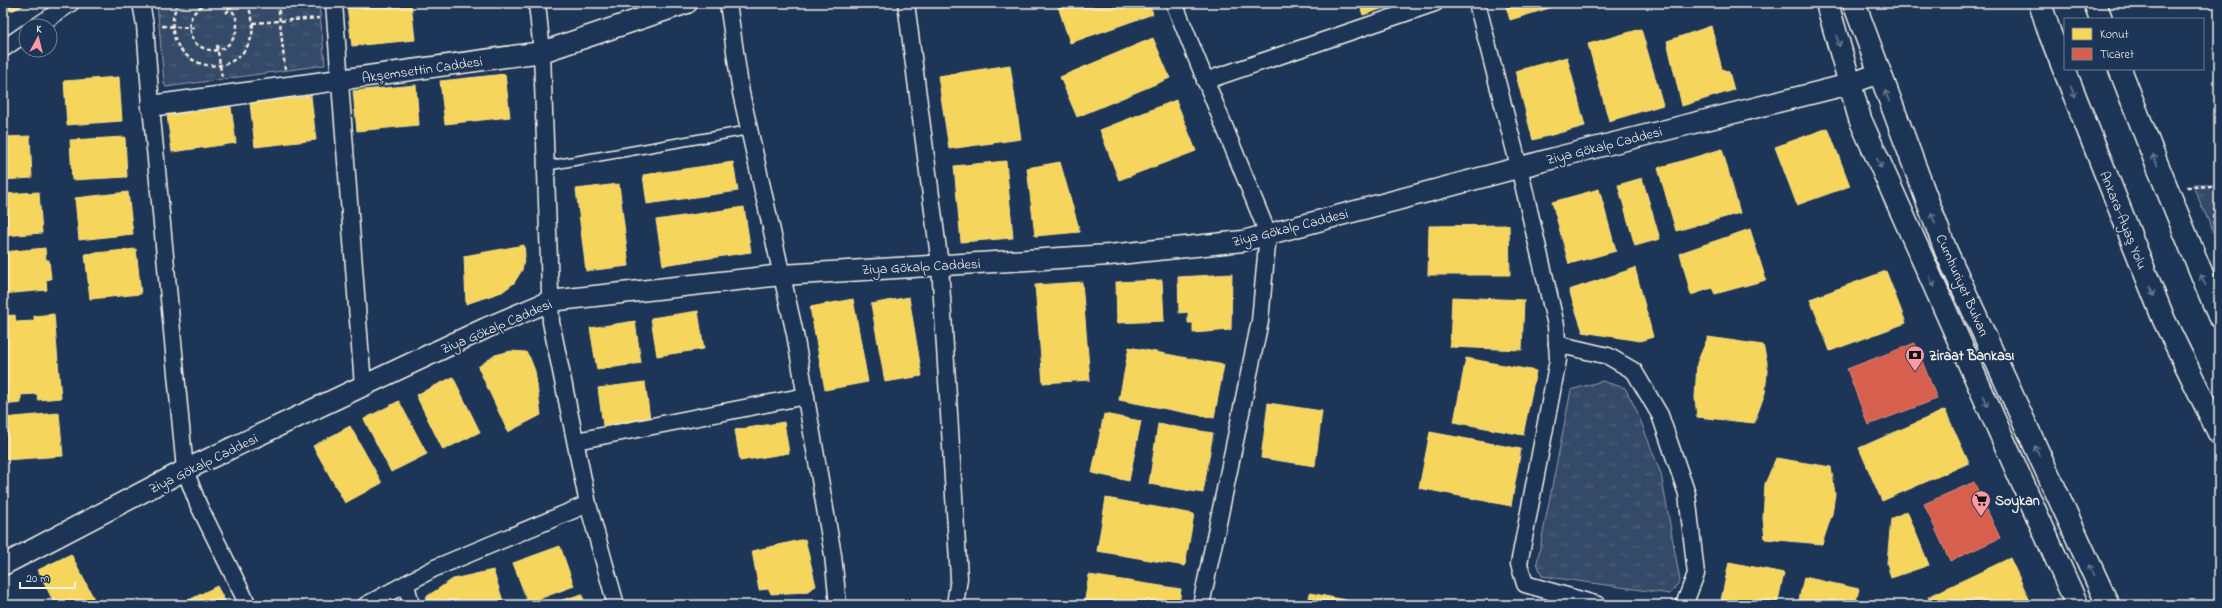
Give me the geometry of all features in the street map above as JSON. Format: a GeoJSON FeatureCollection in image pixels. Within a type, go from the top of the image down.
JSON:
{"type":"FeatureCollection","features":[{"type":"Feature","properties":{"kind":"main road","name":"Cumhuriyet Bulvarı"},"geometry":{"type":"LineString","coordinates":[[1827,3],[1860,119],[2077,605]]}},
{"type":"Feature","properties":{"kind":"main road","name":"Cumhuriyet Bulvarı"},"geometry":{"type":"LineString","coordinates":[[1854,3],[1946,251],[2108,605]]}},
{"type":"Feature","properties":{"kind":"main road","name":"Ankara-Ayaş Yolu"},"geometry":{"type":"LineString","coordinates":[[2040,3],[2064,69]]}},
{"type":"Feature","properties":{"kind":"main road"},"geometry":{"type":"LineString","coordinates":[[2095,3],[2101,18]]}},
{"type":"Feature","properties":{"kind":"main road","name":"Ankara-Ayaş Yolu"},"geometry":{"type":"LineString","coordinates":[[2064,70],[2164,320],[2219,434]]}},
{"type":"Feature","properties":{"kind":"main road"},"geometry":{"type":"LineString","coordinates":[[2120,70],[2167,191],[2219,316]]}},
{"type":"Feature","properties":{"kind":"street"},"geometry":{"type":"LineString","coordinates":[[49,18],[71,3]]}},
{"type":"Feature","properties":{"kind":"street"},"geometry":{"type":"LineString","coordinates":[[141,3],[145,25],[151,106],[186,470],[198,504],[248,605]]}},
{"type":"Feature","properties":{"kind":"street"},"geometry":{"type":"LineString","coordinates":[[538,3],[542,52],[551,322],[588,504],[616,605]]}},
{"type":"Feature","properties":{"kind":"street","name":"Akşemsettin Caddesi"},"geometry":{"type":"LineString","coordinates":[[151,106],[542,52],[687,3]]}},
{"type":"Feature","properties":{"kind":"street"},"geometry":{"type":"LineString","coordinates":[[728,3],[740,93],[795,334],[833,555],[838,605]]}},
{"type":"Feature","properties":{"kind":"street"},"geometry":{"type":"LineString","coordinates":[[906,3],[940,265],[959,578],[955,605]]}},
{"type":"Feature","properties":{"kind":"street"},"geometry":{"type":"LineString","coordinates":[[1174,3],[1268,234],[1260,321],[1201,605]]}},
{"type":"Feature","properties":{"kind":"street"},"geometry":{"type":"LineString","coordinates":[[1205,81],[1434,3]]}},
{"type":"Feature","properties":{"kind":"street"},"geometry":{"type":"LineString","coordinates":[[1477,3],[1519,167],[1556,325],[1558,360],[1519,564],[1525,584],[1598,605]]}},
{"type":"Feature","properties":{"kind":"street"},"geometry":{"type":"LineString","coordinates":[[334,10],[341,80],[363,386]]}},
{"type":"Feature","properties":{"kind":"street"},"geometry":{"type":"LineString","coordinates":[[3,49],[18,39]]}},
{"type":"Feature","properties":{"kind":"street","name":"Ziya Gökalp Caddesi"},"geometry":{"type":"LineString","coordinates":[[3,565],[186,470],[486,328],[550,301],[782,275],[1109,255],[1243,241],[1519,167],[1850,84],[1879,73]]}},
{"type":"Feature","properties":{"kind":"street"},"geometry":{"type":"LineString","coordinates":[[1557,344],[1608,356],[1634,371],[1660,415],[1687,494],[1696,574],[1684,605]]}},
{"type":"Feature","properties":{"kind":"street"},"geometry":{"type":"LineString","coordinates":[[576,441],[806,396]]}},
{"type":"Feature","properties":{"kind":"street"},"geometry":{"type":"LineString","coordinates":[[366,605],[436,568],[588,504]]}},
{"type":"Feature","properties":{"kind":"street"},"geometry":{"type":"LineString","coordinates":[[406,584],[411,605]]}},
{"type":"Feature","properties":{"kind":"lane"},"geometry":{"type":"LineString","coordinates":[[546,166],[749,130]]}},
{"type":"Feature","properties":{"kind":"path"},"geometry":{"type":"LineString","coordinates":[[178,3],[173,14],[172,27],[174,39],[180,50],[190,59],[202,64],[220,65],[238,57],[247,47],[252,36],[253,23],[251,10],[246,3]]}},
{"type":"Feature","properties":{"kind":"path"},"geometry":{"type":"LineString","coordinates":[[209,7],[208,3],[197,9],[192,14],[189,28],[192,38],[200,47],[212,51],[218,50],[230,44],[237,32],[236,18],[230,9],[218,3]]}},
{"type":"Feature","properties":{"kind":"path"},"geometry":{"type":"LineString","coordinates":[[226,13],[236,3]]}},
{"type":"Feature","properties":{"kind":"path"},"geometry":{"type":"LineString","coordinates":[[278,3],[287,88]]}},
{"type":"Feature","properties":{"kind":"path"},"geometry":{"type":"LineString","coordinates":[[253,23],[280,21],[334,10]]}},
{"type":"Feature","properties":{"kind":"path"},"geometry":{"type":"LineString","coordinates":[[145,25],[194,28]]}},
{"type":"Feature","properties":{"kind":"path"},"geometry":{"type":"LineString","coordinates":[[216,44],[225,96]]}},
{"type":"Feature","properties":{"kind":"path"},"geometry":{"type":"LineString","coordinates":[[2167,191],[2193,186],[2219,186]]}},
{"type":"Feature","properties":{"kind":"path"},"geometry":{"type":"LineString","coordinates":[[2219,201],[2213,212],[2213,220],[2219,234]]}},
{"type":"Feature","properties":{"kind":"green space"},"geometry":{"type":"Polygon","coordinates":[[[157,3],[319,3],[325,65],[166,87],[164,83],[157,3]]]}},
{"type":"Feature","properties":{"kind":"green space"},"geometry":{"type":"Polygon","coordinates":[[[2192,185],[2219,185],[2219,245],[2193,186],[2192,185]]]}},
{"type":"Feature","properties":{"kind":"green space"},"geometry":{"type":"Polygon","coordinates":[[[1602,381],[1625,388],[1636,409],[1661,474],[1680,581],[1670,594],[1542,576],[1537,563],[1571,390],[1602,381]]]}},
{"type":"Feature","properties":{"kind":"building: Konut"},"geometry":{"type":"Polygon","coordinates":[[[3,3],[28,3],[14,10],[3,11],[3,3]]]}},
{"type":"Feature","properties":{"kind":"building: Konut"},"geometry":{"type":"Polygon","coordinates":[[[383,3],[411,3],[415,40],[352,46],[347,7],[383,3]]]}},
{"type":"Feature","properties":{"kind":"building: Konut"},"geometry":{"type":"Polygon","coordinates":[[[1057,3],[1149,3],[1153,14],[1070,43],[1057,3]]]}},
{"type":"Feature","properties":{"kind":"building: Konut"},"geometry":{"type":"Polygon","coordinates":[[[1359,3],[1399,3],[1363,15],[1359,3]]]}},
{"type":"Feature","properties":{"kind":"building: Konut"},"geometry":{"type":"Polygon","coordinates":[[[1505,3],[1555,3],[1556,6],[1510,20],[1505,3]]]}},
{"type":"Feature","properties":{"kind":"building: Konut"},"geometry":{"type":"Polygon","coordinates":[[[1711,26],[1722,69],[1729,72],[1734,90],[1682,106],[1667,41],[1711,26]]]}},
{"type":"Feature","properties":{"kind":"building: Konut"},"geometry":{"type":"Polygon","coordinates":[[[1641,29],[1663,105],[1609,121],[1588,44],[1641,29]]]}},
{"type":"Feature","properties":{"kind":"building: Konut"},"geometry":{"type":"Polygon","coordinates":[[[1153,38],[1170,78],[1077,117],[1060,77],[1153,38]]]}},
{"type":"Feature","properties":{"kind":"building: Konut"},"geometry":{"type":"Polygon","coordinates":[[[1567,57],[1585,126],[1533,140],[1515,71],[1567,57]]]}},
{"type":"Feature","properties":{"kind":"building: Konut"},"geometry":{"type":"Polygon","coordinates":[[[1010,65],[1021,139],[949,149],[938,76],[1010,65]]]}},
{"type":"Feature","properties":{"kind":"building: Konut"},"geometry":{"type":"Polygon","coordinates":[[[505,74],[510,117],[445,124],[440,81],[505,74]]]}},
{"type":"Feature","properties":{"kind":"building: Konut"},"geometry":{"type":"Polygon","coordinates":[[[119,77],[122,121],[67,125],[64,81],[119,77]]]}},
{"type":"Feature","properties":{"kind":"building: Konut"},"geometry":{"type":"Polygon","coordinates":[[[416,85],[419,125],[357,131],[353,91],[416,85]]]}},
{"type":"Feature","properties":{"kind":"building: Konut"},"geometry":{"type":"Polygon","coordinates":[[[311,96],[316,140],[255,147],[250,103],[311,96]]]}},
{"type":"Feature","properties":{"kind":"building: Konut"},"geometry":{"type":"Polygon","coordinates":[[[1176,100],[1196,151],[1119,180],[1100,130],[1176,100]]]}},
{"type":"Feature","properties":{"kind":"building: Konut"},"geometry":{"type":"Polygon","coordinates":[[[231,107],[236,143],[172,152],[167,115],[231,107]]]}},
{"type":"Feature","properties":{"kind":"building: Konut"},"geometry":{"type":"Polygon","coordinates":[[[1828,128],[1850,186],[1797,205],[1775,147],[1828,128]]]}},
{"type":"Feature","properties":{"kind":"building: Konut"},"geometry":{"type":"Polygon","coordinates":[[[30,136],[32,178],[3,180],[3,137],[30,136]]]}},
{"type":"Feature","properties":{"kind":"building: Konut"},"geometry":{"type":"Polygon","coordinates":[[[125,137],[127,177],[72,180],[70,140],[125,137]]]}},
{"type":"Feature","properties":{"kind":"building: Konut"},"geometry":{"type":"Polygon","coordinates":[[[1722,149],[1740,213],[1676,231],[1658,168],[1722,149]]]}},
{"type":"Feature","properties":{"kind":"building: Konut"},"geometry":{"type":"Polygon","coordinates":[[[1006,161],[1013,238],[961,242],[954,166],[1006,161]]]}},
{"type":"Feature","properties":{"kind":"building: Konut"},"geometry":{"type":"Polygon","coordinates":[[[733,162],[738,191],[647,204],[643,175],[733,162]]]}},
{"type":"Feature","properties":{"kind":"building: Konut"},"geometry":{"type":"Polygon","coordinates":[[[1060,162],[1080,232],[1035,236],[1027,168],[1060,162]]]}},
{"type":"Feature","properties":{"kind":"building: Konut"},"geometry":{"type":"Polygon","coordinates":[[[1642,178],[1660,239],[1635,246],[1618,185],[1642,178]]]}},
{"type":"Feature","properties":{"kind":"building: Konut"},"geometry":{"type":"Polygon","coordinates":[[[619,184],[629,266],[586,271],[576,189],[619,184]]]}},
{"type":"Feature","properties":{"kind":"building: Konut"},"geometry":{"type":"Polygon","coordinates":[[[1599,189],[1616,251],[1569,264],[1552,202],[1599,189]]]}},
{"type":"Feature","properties":{"kind":"building: Konut"},"geometry":{"type":"Polygon","coordinates":[[[39,192],[42,233],[3,236],[3,194],[39,192]]]}},
{"type":"Feature","properties":{"kind":"building: Konut"},"geometry":{"type":"Polygon","coordinates":[[[128,192],[133,234],[79,240],[75,198],[128,192]]]}},
{"type":"Feature","properties":{"kind":"building: Konut"},"geometry":{"type":"Polygon","coordinates":[[[744,207],[751,252],[663,265],[656,220],[744,207]]]}},
{"type":"Feature","properties":{"kind":"building: Konut"},"geometry":{"type":"Polygon","coordinates":[[[1509,225],[1510,275],[1428,275],[1429,226],[1509,225]]]}},
{"type":"Feature","properties":{"kind":"building: Konut"},"geometry":{"type":"Polygon","coordinates":[[[1750,229],[1766,280],[1715,294],[1712,288],[1691,295],[1680,253],[1750,229]]]}},
{"type":"Feature","properties":{"kind":"building: Konut"},"geometry":{"type":"Polygon","coordinates":[[[524,245],[525,256],[522,270],[514,283],[502,292],[466,304],[464,256],[524,245]]]}},
{"type":"Feature","properties":{"kind":"building: Konut"},"geometry":{"type":"Polygon","coordinates":[[[45,248],[46,260],[49,260],[51,279],[46,280],[47,290],[3,294],[3,252],[45,248]]]}},
{"type":"Feature","properties":{"kind":"building: Konut"},"geometry":{"type":"Polygon","coordinates":[[[136,249],[141,294],[90,299],[85,254],[136,249]]]}},
{"type":"Feature","properties":{"kind":"building: Konut"},"geometry":{"type":"Polygon","coordinates":[[[1635,268],[1653,337],[1640,341],[1583,332],[1569,290],[1635,268]]]}},
{"type":"Feature","properties":{"kind":"building: Konut"},"geometry":{"type":"Polygon","coordinates":[[[1886,271],[1906,323],[1830,351],[1810,299],[1886,271]]]}},
{"type":"Feature","properties":{"kind":"building: Konut"},"geometry":{"type":"Polygon","coordinates":[[[1232,274],[1231,330],[1193,333],[1193,323],[1188,323],[1188,312],[1179,313],[1178,277],[1232,274]]]}},
{"type":"Feature","properties":{"kind":"building: Konut"},"geometry":{"type":"Polygon","coordinates":[[[1162,280],[1164,321],[1117,323],[1116,282],[1162,280]]]}},
{"type":"Feature","properties":{"kind":"building: Konut"},"geometry":{"type":"Polygon","coordinates":[[[1082,282],[1090,380],[1043,383],[1035,285],[1082,282]]]}},
{"type":"Feature","properties":{"kind":"building: Konut"},"geometry":{"type":"Polygon","coordinates":[[[909,297],[922,376],[885,382],[871,304],[909,297]]]}},
{"type":"Feature","properties":{"kind":"building: Konut"},"geometry":{"type":"Polygon","coordinates":[[[1452,297],[1524,300],[1522,350],[1450,347],[1452,297]]]}},
{"type":"Feature","properties":{"kind":"building: Konut"},"geometry":{"type":"Polygon","coordinates":[[[853,299],[868,382],[825,390],[810,307],[853,299]]]}},
{"type":"Feature","properties":{"kind":"building: Konut"},"geometry":{"type":"Polygon","coordinates":[[[698,311],[704,349],[657,356],[651,318],[698,311]]]}},
{"type":"Feature","properties":{"kind":"building: Konut"},"geometry":{"type":"Polygon","coordinates":[[[54,314],[61,398],[38,400],[37,394],[21,395],[21,403],[3,405],[3,316],[15,315],[16,322],[34,321],[34,316],[54,314]]]}},
{"type":"Feature","properties":{"kind":"building: Konut"},"geometry":{"type":"Polygon","coordinates":[[[635,321],[641,363],[597,370],[590,328],[635,321]]]}},
{"type":"Feature","properties":{"kind":"building: Konut"},"geometry":{"type":"Polygon","coordinates":[[[1708,337],[1763,345],[1767,362],[1765,393],[1754,423],[1697,417],[1695,398],[1697,363],[1708,337]]]}},
{"type":"Feature","properties":{"kind":"building: Konut"},"geometry":{"type":"Polygon","coordinates":[[[1129,347],[1224,365],[1214,418],[1119,400],[1129,347]]]}},
{"type":"Feature","properties":{"kind":"building: Konut"},"geometry":{"type":"Polygon","coordinates":[[[511,351],[526,352],[530,358],[535,371],[541,415],[508,432],[478,367],[495,355],[511,351]]]}},
{"type":"Feature","properties":{"kind":"building: Konut"},"geometry":{"type":"Polygon","coordinates":[[[1466,358],[1536,371],[1523,435],[1454,422],[1466,358]]]}},
{"type":"Feature","properties":{"kind":"building: Konut"},"geometry":{"type":"Polygon","coordinates":[[[453,377],[480,432],[443,450],[416,395],[453,377]]]}},
{"type":"Feature","properties":{"kind":"building: Konut"},"geometry":{"type":"Polygon","coordinates":[[[645,382],[650,419],[603,426],[598,388],[645,382]]]}},
{"type":"Feature","properties":{"kind":"building: Konut"},"geometry":{"type":"Polygon","coordinates":[[[399,401],[427,454],[391,472],[364,419],[399,401]]]}},
{"type":"Feature","properties":{"kind":"building: Konut"},"geometry":{"type":"Polygon","coordinates":[[[1268,403],[1322,411],[1315,466],[1261,458],[1268,403]]]}},
{"type":"Feature","properties":{"kind":"building: Konut"},"geometry":{"type":"Polygon","coordinates":[[[1945,410],[1969,463],[1882,501],[1859,448],[1945,410]]]}},
{"type":"Feature","properties":{"kind":"building: Konut"},"geometry":{"type":"Polygon","coordinates":[[[59,413],[63,456],[5,460],[3,418],[59,413]]]}},
{"type":"Feature","properties":{"kind":"building: Konut"},"geometry":{"type":"Polygon","coordinates":[[[1104,414],[1141,421],[1129,481],[1092,473],[1104,414]]]}},
{"type":"Feature","properties":{"kind":"building: Konut"},"geometry":{"type":"Polygon","coordinates":[[[784,422],[789,453],[740,461],[735,430],[784,422]]]}},
{"type":"Feature","properties":{"kind":"building: Konut"},"geometry":{"type":"Polygon","coordinates":[[[1158,424],[1213,433],[1203,493],[1149,484],[1158,424]]]}},
{"type":"Feature","properties":{"kind":"building: Konut"},"geometry":{"type":"Polygon","coordinates":[[[350,426],[382,483],[345,503],[313,446],[350,426]]]}},
{"type":"Feature","properties":{"kind":"building: Konut"},"geometry":{"type":"Polygon","coordinates":[[[1430,432],[1521,449],[1511,506],[1419,488],[1430,432]]]}},
{"type":"Feature","properties":{"kind":"building: Konut"},"geometry":{"type":"Polygon","coordinates":[[[1776,458],[1831,467],[1835,494],[1832,514],[1822,544],[1765,539],[1763,519],[1765,484],[1776,458]]]}},
{"type":"Feature","properties":{"kind":"building: Konut"},"geometry":{"type":"Polygon","coordinates":[[[1106,498],[1194,514],[1185,566],[1097,551],[1106,498]]]}},
{"type":"Feature","properties":{"kind":"building: Konut"},"geometry":{"type":"Polygon","coordinates":[[[1907,511],[1929,565],[1891,578],[1887,563],[1891,519],[1907,511]]]}},
{"type":"Feature","properties":{"kind":"building: Konut"},"geometry":{"type":"Polygon","coordinates":[[[805,539],[816,586],[806,592],[771,594],[769,589],[759,590],[752,551],[805,539]]]}},
{"type":"Feature","properties":{"kind":"building: Konut"},"geometry":{"type":"Polygon","coordinates":[[[560,546],[574,586],[528,603],[513,563],[560,546]]]}},
{"type":"Feature","properties":{"kind":"building: Konut"},"geometry":{"type":"Polygon","coordinates":[[[71,554],[97,605],[55,605],[38,570],[71,554]]]}},
{"type":"Feature","properties":{"kind":"building: Konut"},"geometry":{"type":"Polygon","coordinates":[[[2010,558],[2031,603],[2026,605],[1932,605],[1928,597],[2010,558]]]}},
{"type":"Feature","properties":{"kind":"building: Konut"},"geometry":{"type":"Polygon","coordinates":[[[1729,562],[1784,573],[1777,605],[1720,605],[1729,562]]]}},
{"type":"Feature","properties":{"kind":"building: Konut"},"geometry":{"type":"Polygon","coordinates":[[[493,570],[504,604],[428,605],[426,597],[453,579],[493,570]]]}},
{"type":"Feature","properties":{"kind":"building: Konut"},"geometry":{"type":"Polygon","coordinates":[[[1089,575],[1181,589],[1179,605],[1084,605],[1089,575]]]}},
{"type":"Feature","properties":{"kind":"building: Konut"},"geometry":{"type":"Polygon","coordinates":[[[1804,577],[1859,589],[1855,605],[1798,605],[1804,577]]]}},
{"type":"Feature","properties":{"kind":"building: Konut"},"geometry":{"type":"Polygon","coordinates":[[[217,586],[227,605],[179,605],[217,586]]]}},
{"type":"Feature","properties":{"kind":"building: Konut"},"geometry":{"type":"Polygon","coordinates":[[[1310,593],[1365,604],[1365,605],[1308,605],[1310,593]]]}},
{"type":"Feature","properties":{"kind":"building: Konut"},"geometry":{"type":"Polygon","coordinates":[[[582,594],[585,605],[546,605],[582,594]]]}},
{"type":"Feature","properties":{"kind":"building: Ticaret"},"geometry":{"type":"Polygon","coordinates":[[[1915,343],[1937,399],[1868,425],[1847,369],[1915,343]]]}},
{"type":"Feature","properties":{"kind":"building: Ticaret"},"geometry":{"type":"Polygon","coordinates":[[[1974,482],[2000,538],[1950,561],[1924,504],[1974,482]]]}},
{"type":"Feature","properties":{"kind":"place","name":"Ziraat Bankası"},"geometry":{"type":"Point","coordinates":[1915,372]}},
{"type":"Feature","properties":{"kind":"place","name":"Soykan"},"geometry":{"type":"Point","coordinates":[1981,517]}}]}
